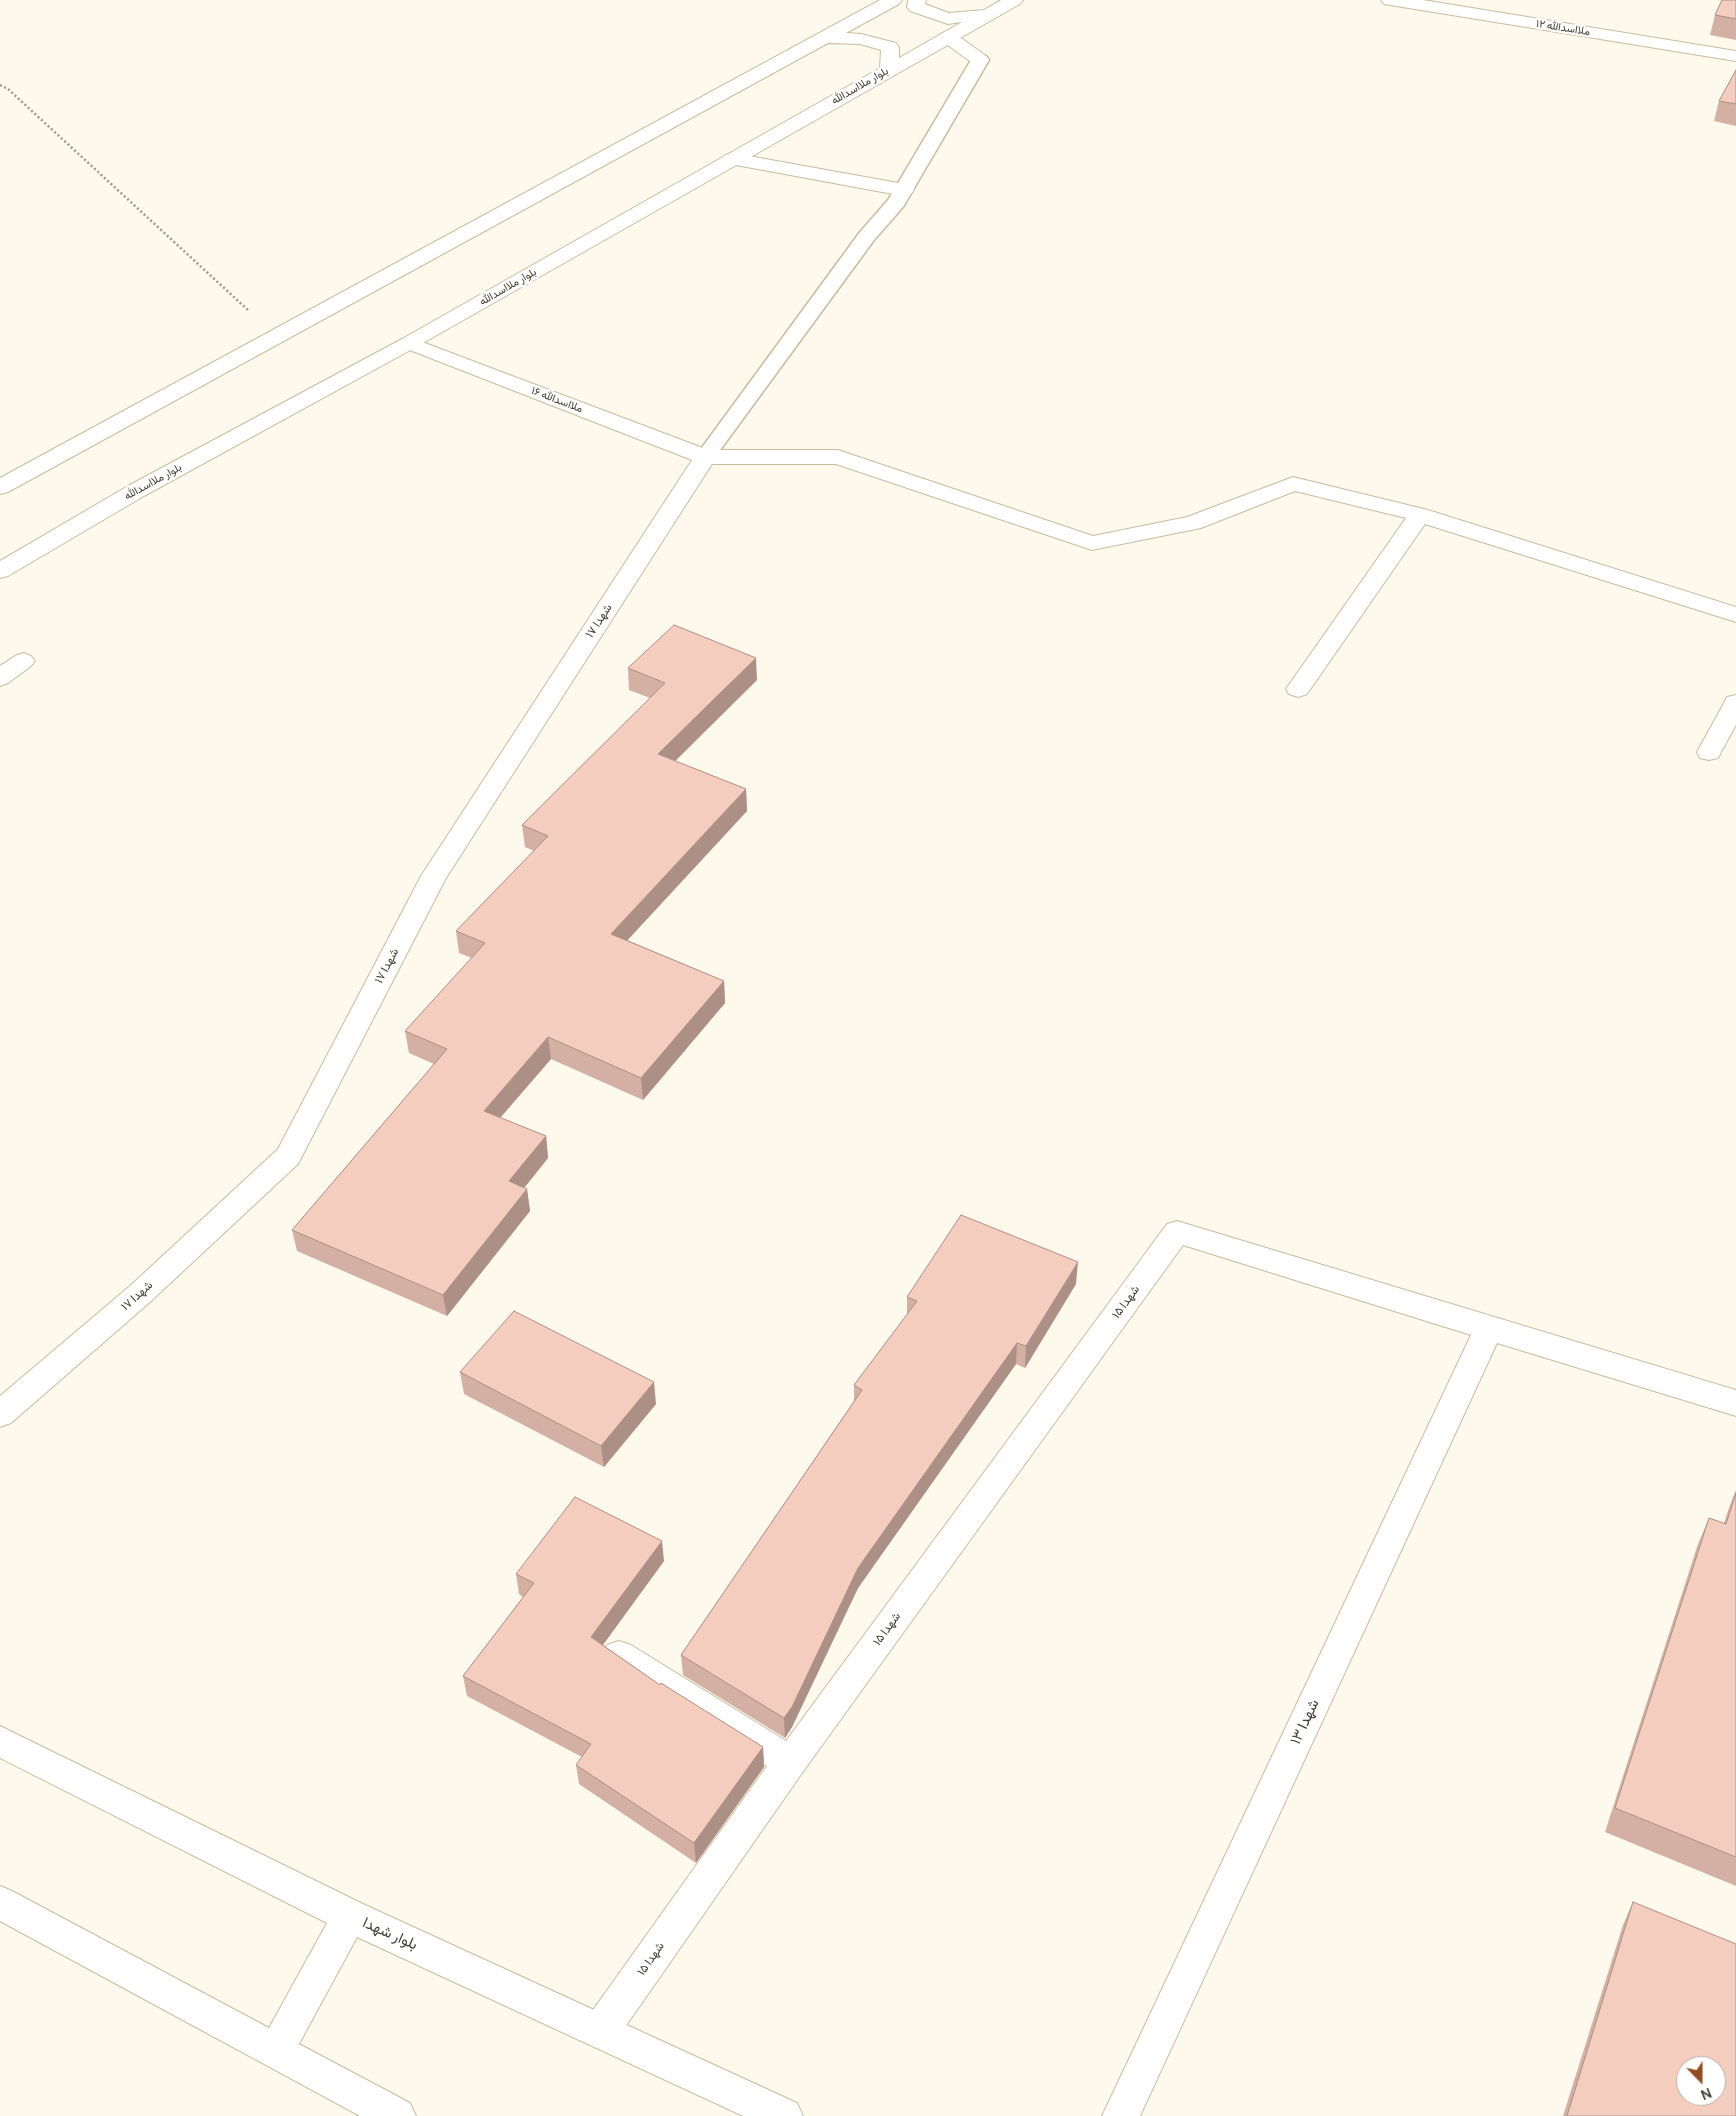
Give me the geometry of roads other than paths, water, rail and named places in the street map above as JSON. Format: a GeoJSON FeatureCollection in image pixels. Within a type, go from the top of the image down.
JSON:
{"type":"FeatureCollection","features":[{"type":"Feature","properties":{"kind":"street"},"geometry":{"type":"LineString","coordinates":[[0,487],[893,0]]}},
{"type":"Feature","properties":{"kind":"street"},"geometry":{"type":"LineString","coordinates":[[917,0],[916,7],[948,19],[993,12]]}},
{"type":"Feature","properties":{"kind":"street","name":"بلوار ملااسدالله"},"geometry":{"type":"LineString","coordinates":[[0,571],[136,491],[409,343],[732,158],[1014,0]]}},
{"type":"Feature","properties":{"kind":"street","name":"ملااسدالله ۱۲"},"geometry":{"type":"LineString","coordinates":[[1390,0],[1736,56]]}},
{"type":"Feature","properties":{"kind":"street"},"geometry":{"type":"LineString","coordinates":[[824,36],[861,39],[890,47],[889,69]]}},
{"type":"Feature","properties":{"kind":"street"},"geometry":{"type":"LineString","coordinates":[[948,37],[980,60]]}},
{"type":"Feature","properties":{"kind":"street"},"geometry":{"type":"LineString","coordinates":[[732,158],[904,190]]}},
{"type":"Feature","properties":{"kind":"street","name":"ملااسدالله ۱۶"},"geometry":{"type":"LineString","coordinates":[[409,343],[705,457]]}},
{"type":"Feature","properties":{"kind":"street"},"geometry":{"type":"LineString","coordinates":[[705,457],[838,457],[1092,543],[1194,523],[1293,484],[1420,515],[1736,615]]}},
{"type":"Feature","properties":{"kind":"street","name":"شهدا ۱۷"},"geometry":{"type":"LineString","coordinates":[[0,1414],[140,1294],[288,1156],[434,876],[705,457]]}},
{"type":"Feature","properties":{"kind":"street"},"geometry":{"type":"LineString","coordinates":[[1298,689],[1420,515]]}},
{"type":"Feature","properties":{"kind":"street"},"geometry":{"type":"LineString","coordinates":[[0,678],[23,661]]}},
{"type":"Feature","properties":{"kind":"street"},"geometry":{"type":"LineString","coordinates":[[1709,752],[1736,703]]}},
{"type":"Feature","properties":{"kind":"street","name":"شهدا ۱۵"},"geometry":{"type":"LineString","coordinates":[[601,2030],[790,1762],[1177,1232],[1489,1329]]}},
{"type":"Feature","properties":{"kind":"street"},"geometry":{"type":"LineString","coordinates":[[1489,1329],[1736,1402]]}},
{"type":"Feature","properties":{"kind":"street","name":"شهدا ۱۳"},"geometry":{"type":"LineString","coordinates":[[1121,2116],[1489,1329]]}},
{"type":"Feature","properties":{"kind":"street"},"geometry":{"type":"LineString","coordinates":[[619,1655],[790,1762]]}},
{"type":"Feature","properties":{"kind":"street","name":"بلوار شهدا"},"geometry":{"type":"LineString","coordinates":[[0,1741],[350,1916],[601,2030],[784,2116]]}},
{"type":"Feature","properties":{"kind":"street"},"geometry":{"type":"LineString","coordinates":[[0,1902],[275,2052],[397,2116]]}},
{"type":"Feature","properties":{"kind":"street"},"geometry":{"type":"LineString","coordinates":[[275,2052],[350,1916]]}},
{"type":"Feature","properties":{"kind":"lane"},"geometry":{"type":"LineString","coordinates":[[705,457],[867,236],[896,203],[980,60]]}}]}
